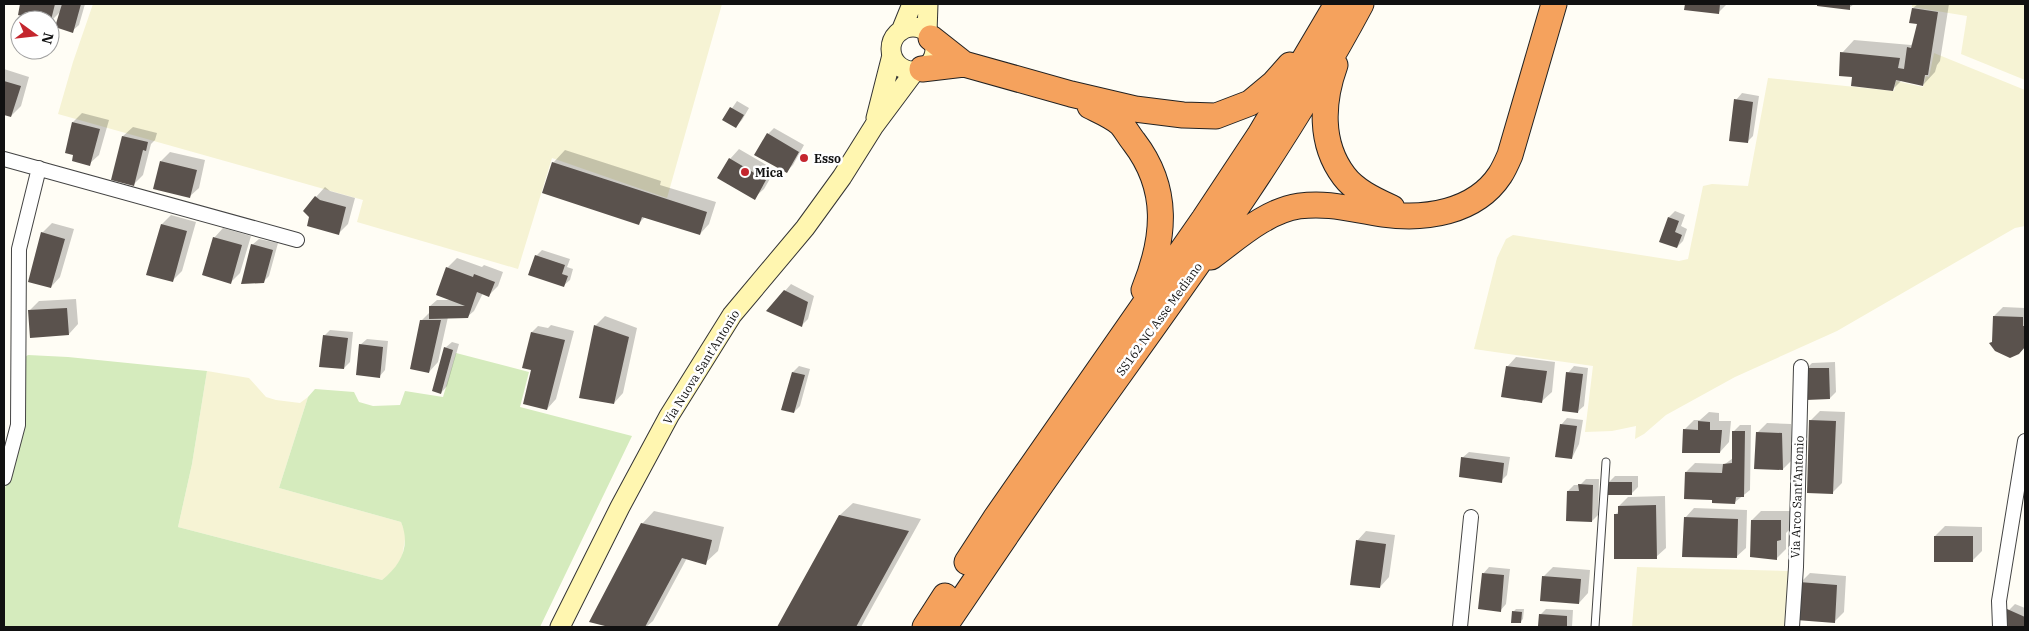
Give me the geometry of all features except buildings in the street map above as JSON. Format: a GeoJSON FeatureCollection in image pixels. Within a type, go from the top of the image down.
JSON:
{"type":"FeatureCollection","features":[{"type":"Feature","properties":{"kind":"highway","name":"SS162 NC Asse Mediano"},"geometry":{"type":"LineString","coordinates":[[925,627],[995,519],[1204,219],[1339,16],[1361,4]]}},
{"type":"Feature","properties":{"kind":"highway"},"geometry":{"type":"LineString","coordinates":[[1197,268],[1245,231],[1275,213],[1298,206],[1326,204],[1347,206],[1383,214],[1435,215],[1461,207],[1481,195],[1500,176],[1510,155],[1554,4]]}},
{"type":"Feature","properties":{"kind":"highway"},"geometry":{"type":"LineString","coordinates":[[918,70],[964,64],[1071,94],[1135,109],[1183,115],[1216,116],[1250,102],[1274,84],[1339,16]]}},
{"type":"Feature","properties":{"kind":"highway"},"geometry":{"type":"LineString","coordinates":[[1339,16],[1326,109],[1325,126],[1330,150],[1344,177],[1369,197],[1405,215]]}},
{"type":"Feature","properties":{"kind":"highway","name":"SS162 NC Asse Mediano"},"geometry":{"type":"LineString","coordinates":[[944,627],[1059,458],[1197,268],[1287,131],[1339,16]]}},
{"type":"Feature","properties":{"kind":"highway"},"geometry":{"type":"LineString","coordinates":[[929,35],[964,64]]}},
{"type":"Feature","properties":{"kind":"highway"},"geometry":{"type":"LineString","coordinates":[[1071,94],[1120,123],[1142,153],[1158,188],[1161,224],[1156,256],[1131,323]]}},
{"type":"Feature","properties":{"kind":"street","name":"Via Nuova Sant'Antonio"},"geometry":{"type":"LineString","coordinates":[[874,126],[892,55],[893,42],[901,31],[912,4]]}},
{"type":"Feature","properties":{"kind":"street","name":"Via Nuova Sant'Antonio"},"geometry":{"type":"LineString","coordinates":[[560,627],[674,407],[732,315],[805,228],[842,177],[874,126],[918,70],[928,65],[935,52],[929,35],[928,4]]}},
{"type":"Feature","properties":{"kind":"street"},"geometry":{"type":"LineString","coordinates":[[901,31],[914,28],[929,35]]}},
{"type":"Feature","properties":{"kind":"street"},"geometry":{"type":"LineString","coordinates":[[892,55],[901,67],[918,70]]}},
{"type":"Feature","properties":{"kind":"street"},"geometry":{"type":"LineString","coordinates":[[4,159],[297,240]]}},
{"type":"Feature","properties":{"kind":"street"},"geometry":{"type":"LineString","coordinates":[[4,478],[18,425],[19,249],[39,168]]}},
{"type":"Feature","properties":{"kind":"street","name":"Via Arco Sant'Antonio"},"geometry":{"type":"LineString","coordinates":[[1792,627],[1796,567],[1801,367]]}},
{"type":"Feature","properties":{"kind":"street"},"geometry":{"type":"LineString","coordinates":[[2000,627],[1999,601],[2025,441]]}},
{"type":"Feature","properties":{"kind":"street"},"geometry":{"type":"LineString","coordinates":[[1460,627],[1471,517]]}},
{"type":"Feature","properties":{"kind":"lane"},"geometry":{"type":"LineString","coordinates":[[1595,627],[1606,462]]}},
{"type":"Feature","properties":{"kind":"shaded area"},"geometry":{"type":"Polygon","coordinates":[[[93,4],[722,4],[667,198],[552,158],[518,269],[357,222],[363,200],[58,114],[93,4]]]}},
{"type":"Feature","properties":{"kind":"shaded area"},"geometry":{"type":"Polygon","coordinates":[[[1912,4],[2025,4],[2025,80],[1961,54],[1967,16],[1912,7],[1912,4]]]}},
{"type":"Feature","properties":{"kind":"shaded area"},"geometry":{"type":"Polygon","coordinates":[[[1934,53],[2025,90],[2025,226],[2015,228],[1837,331],[1735,377],[1666,415],[1644,434],[1635,439],[1636,426],[1612,431],[1585,432],[1593,366],[1474,349],[1497,258],[1506,239],[1513,235],[1679,261],[1688,259],[1703,186],[1712,184],[1748,186],[1768,78],[1894,91],[1896,81],[1923,87],[1926,76],[1929,77],[1934,53]]]}},
{"type":"Feature","properties":{"kind":"shaded area"},"geometry":{"type":"Polygon","coordinates":[[[207,371],[249,378],[266,397],[276,400],[300,403],[308,397],[279,488],[401,522],[406,534],[402,557],[393,571],[382,580],[178,527],[192,464],[207,371]]]}},
{"type":"Feature","properties":{"kind":"shaded area"},"geometry":{"type":"Polygon","coordinates":[[[1637,567],[1789,571],[1785,627],[1632,627],[1637,567]]]}},
{"type":"Feature","properties":{"kind":"green space"},"geometry":{"type":"Polygon","coordinates":[[[456,353],[529,372],[520,407],[632,436],[540,627],[4,627],[4,492],[21,427],[25,357],[28,355],[68,357],[207,371],[192,464],[178,527],[382,580],[394,568],[402,554],[405,539],[401,522],[279,488],[308,397],[315,389],[354,392],[359,402],[373,406],[400,405],[405,391],[443,397],[456,353]]]}},
{"type":"Feature","properties":{"kind":"place","name":"Esso"},"geometry":{"type":"Point","coordinates":[804,158]}},
{"type":"Feature","properties":{"kind":"place","name":"Mica"},"geometry":{"type":"Point","coordinates":[745,172]}}]}
